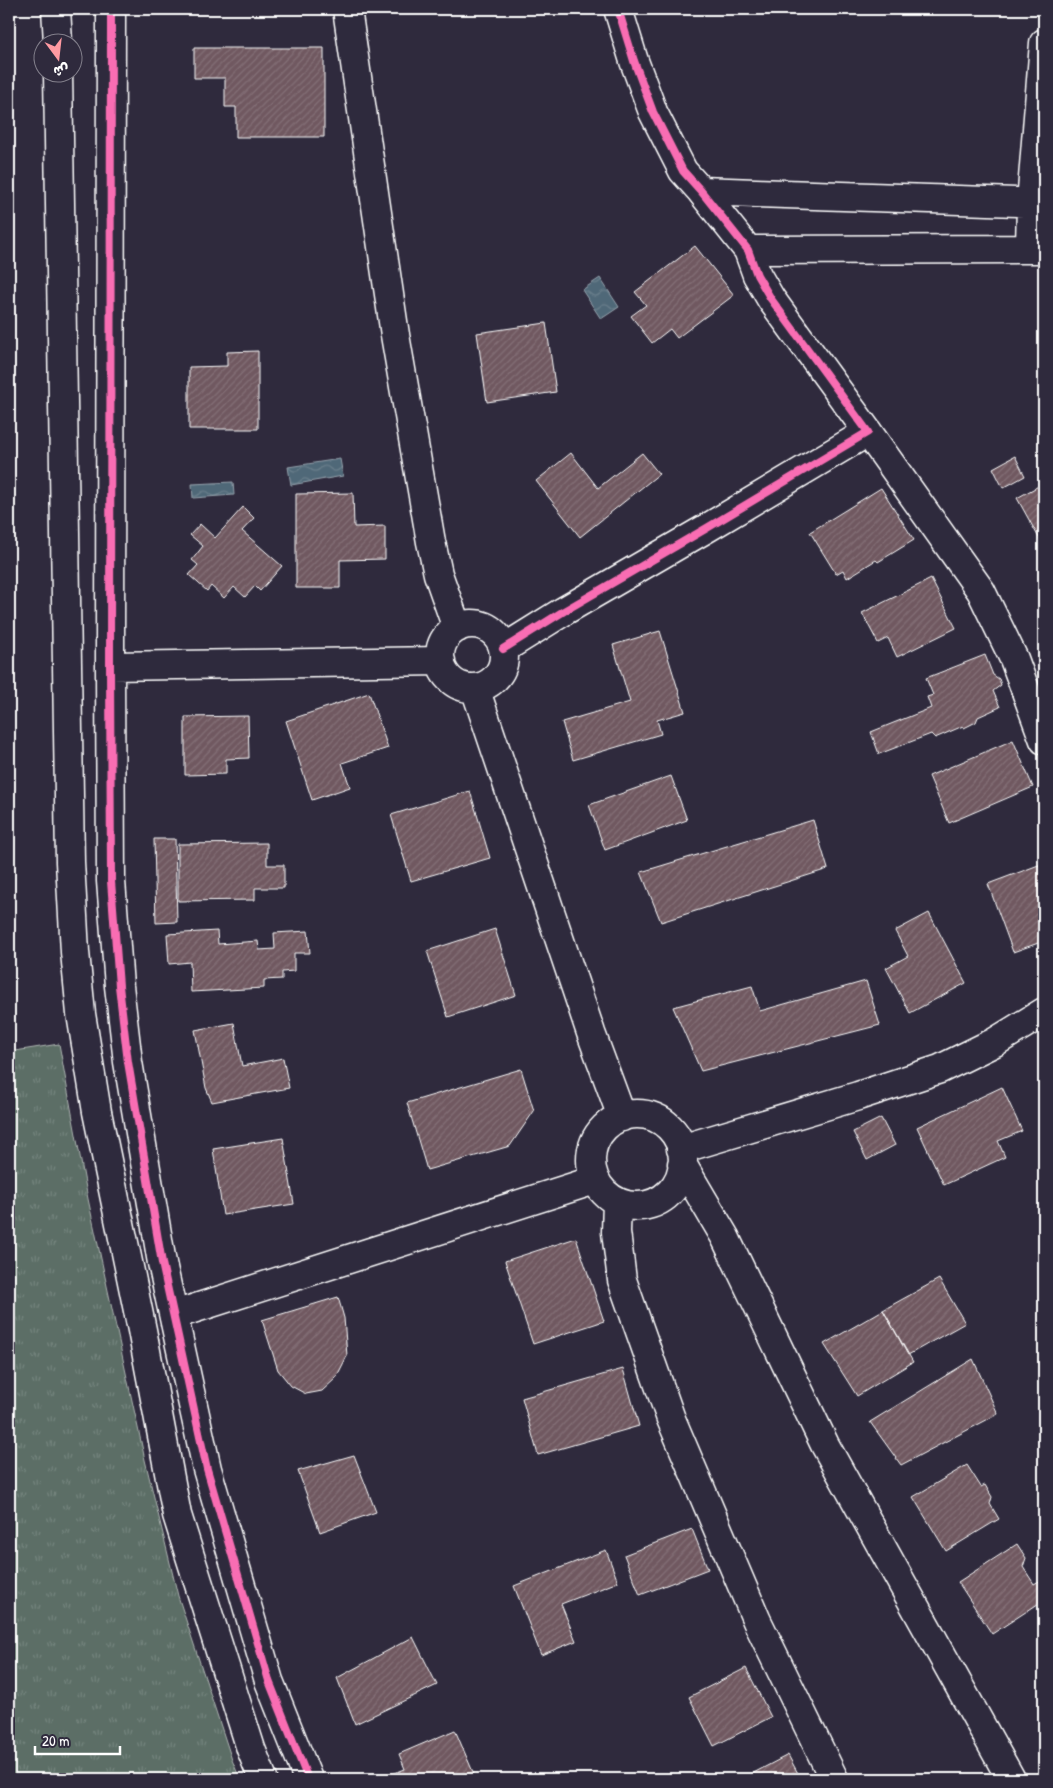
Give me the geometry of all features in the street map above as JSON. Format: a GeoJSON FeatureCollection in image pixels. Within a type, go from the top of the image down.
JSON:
{"type":"FeatureCollection","features":[{"type":"Feature","properties":{"kind":"street"},"geometry":{"type":"LineString","coordinates":[[56,9],[57,32]]}},
{"type":"Feature","properties":{"kind":"street"},"geometry":{"type":"LineString","coordinates":[[111,9],[111,881],[119,986],[128,1062],[162,1263],[207,1469],[266,1671],[308,1779]]}},
{"type":"Feature","properties":{"kind":"street"},"geometry":{"type":"LineString","coordinates":[[347,9],[395,335],[431,542],[438,574],[456,628]]}},
{"type":"Feature","properties":{"kind":"street"},"geometry":{"type":"LineString","coordinates":[[618,9],[634,61],[653,112],[683,171],[702,191],[748,250],[757,275],[771,300],[981,591],[1014,659],[1044,740]]}},
{"type":"Feature","properties":{"kind":"street"},"geometry":{"type":"LineString","coordinates":[[748,250],[1037,249],[1044,43]]}},
{"type":"Feature","properties":{"kind":"street"},"geometry":{"type":"LineString","coordinates":[[58,82],[70,862],[74,952],[81,1014],[97,1112],[140,1320],[177,1514],[251,1749],[263,1779]]}},
{"type":"Feature","properties":{"kind":"street"},"geometry":{"type":"LineString","coordinates":[[702,191],[1038,203]]}},
{"type":"Feature","properties":{"kind":"street"},"geometry":{"type":"LineString","coordinates":[[503,649],[868,432]]}},
{"type":"Feature","properties":{"kind":"street"},"geometry":{"type":"LineString","coordinates":[[476,624],[494,632],[500,640],[503,649],[504,660],[500,670],[485,685],[475,688],[463,686],[453,681],[445,672],[441,661],[440,652],[443,642],[456,628],[466,625],[476,624]]}},
{"type":"Feature","properties":{"kind":"street"},"geometry":{"type":"LineString","coordinates":[[110,666],[441,661]]}},
{"type":"Feature","properties":{"kind":"street"},"geometry":{"type":"LineString","coordinates":[[475,688],[591,1033],[622,1117]]}},
{"type":"Feature","properties":{"kind":"street"},"geometry":{"type":"LineString","coordinates":[[682,1157],[940,1069],[995,1042],[1044,1012]]}},
{"type":"Feature","properties":{"kind":"street"},"geometry":{"type":"LineString","coordinates":[[682,1157],[679,1178],[671,1191],[660,1200],[646,1205],[631,1206],[617,1202],[604,1193],[595,1180],[591,1165],[592,1150],[598,1136],[608,1124],[622,1117],[637,1114],[652,1117],[665,1124],[675,1135],[682,1157],[725,1237],[825,1445],[1011,1779]]}},
{"type":"Feature","properties":{"kind":"street"},"geometry":{"type":"LineString","coordinates":[[174,1315],[595,1180]]}},
{"type":"Feature","properties":{"kind":"street"},"geometry":{"type":"LineString","coordinates":[[617,1202],[616,1232],[622,1280],[671,1419],[756,1621],[834,1779]]}},
{"type":"Feature","properties":{"kind":"green space"},"geometry":{"type":"Polygon","coordinates":[[[59,1044],[88,1199],[145,1460],[178,1596],[240,1779],[9,1779],[9,1052],[59,1044]]]}},
{"type":"Feature","properties":{"kind":"water"},"geometry":{"type":"Polygon","coordinates":[[[600,278],[619,307],[601,319],[582,290],[600,278]]]}},
{"type":"Feature","properties":{"kind":"water"},"geometry":{"type":"Polygon","coordinates":[[[340,459],[343,476],[291,485],[288,467],[340,459]]]}},
{"type":"Feature","properties":{"kind":"water"},"geometry":{"type":"Polygon","coordinates":[[[233,482],[234,495],[193,498],[192,484],[233,482]]]}},
{"type":"Feature","properties":{"kind":"building"},"geometry":{"type":"Polygon","coordinates":[[[194,48],[324,48],[324,137],[236,137],[236,107],[225,107],[225,78],[194,78],[194,48]]]}},
{"type":"Feature","properties":{"kind":"building"},"geometry":{"type":"Polygon","coordinates":[[[695,246],[734,295],[677,338],[670,329],[652,343],[631,316],[646,305],[635,292],[695,246]]]}},
{"type":"Feature","properties":{"kind":"building"},"geometry":{"type":"Polygon","coordinates":[[[546,323],[556,392],[487,402],[477,333],[546,323]]]}},
{"type":"Feature","properties":{"kind":"building"},"geometry":{"type":"Polygon","coordinates":[[[258,351],[258,429],[189,429],[189,367],[227,366],[227,352],[258,351]]]}},
{"type":"Feature","properties":{"kind":"building"},"geometry":{"type":"Polygon","coordinates":[[[571,453],[598,488],[642,453],[659,474],[580,537],[536,481],[571,453]]]}},
{"type":"Feature","properties":{"kind":"building"},"geometry":{"type":"Polygon","coordinates":[[[1015,456],[1025,476],[1003,488],[993,468],[1015,456]]]}},
{"type":"Feature","properties":{"kind":"building"},"geometry":{"type":"Polygon","coordinates":[[[1044,483],[1044,547],[1017,498],[1044,483]]]}},
{"type":"Feature","properties":{"kind":"building"},"geometry":{"type":"Polygon","coordinates":[[[881,488],[914,540],[847,578],[843,570],[836,574],[810,532],[881,488]]]}},
{"type":"Feature","properties":{"kind":"building"},"geometry":{"type":"Polygon","coordinates":[[[353,493],[354,527],[385,526],[385,559],[340,560],[340,588],[296,588],[296,494],[353,493]]]}},
{"type":"Feature","properties":{"kind":"building"},"geometry":{"type":"Polygon","coordinates":[[[243,507],[254,518],[242,531],[282,566],[260,591],[255,586],[245,597],[234,587],[224,598],[211,586],[207,591],[189,575],[198,565],[192,560],[203,546],[190,535],[200,524],[215,538],[243,507]]]}},
{"type":"Feature","properties":{"kind":"building"},"geometry":{"type":"Polygon","coordinates":[[[931,579],[956,628],[897,657],[888,638],[878,643],[862,613],[931,579]]]}},
{"type":"Feature","properties":{"kind":"building"},"geometry":{"type":"Polygon","coordinates":[[[660,631],[685,712],[657,720],[661,734],[573,760],[562,722],[630,702],[613,645],[660,631]]]}},
{"type":"Feature","properties":{"kind":"building"},"geometry":{"type":"Polygon","coordinates":[[[985,655],[993,675],[999,679],[1001,685],[993,691],[1000,707],[978,717],[976,722],[964,728],[963,726],[935,738],[931,734],[879,754],[871,732],[931,708],[927,697],[933,695],[926,678],[985,655]]]}},
{"type":"Feature","properties":{"kind":"building"},"geometry":{"type":"Polygon","coordinates":[[[369,693],[388,748],[342,763],[350,787],[312,800],[286,721],[369,693]]]}},
{"type":"Feature","properties":{"kind":"building"},"geometry":{"type":"Polygon","coordinates":[[[248,716],[249,758],[226,759],[226,774],[185,775],[185,717],[248,716]]]}},
{"type":"Feature","properties":{"kind":"building"},"geometry":{"type":"Polygon","coordinates":[[[1013,740],[1033,787],[949,823],[929,776],[1013,740]]]}},
{"type":"Feature","properties":{"kind":"building"},"geometry":{"type":"Polygon","coordinates":[[[671,776],[687,820],[605,850],[589,805],[671,776]]]}},
{"type":"Feature","properties":{"kind":"building"},"geometry":{"type":"Polygon","coordinates":[[[470,791],[490,858],[411,881],[391,815],[470,791]]]}},
{"type":"Feature","properties":{"kind":"building"},"geometry":{"type":"Polygon","coordinates":[[[813,820],[828,869],[661,922],[641,872],[813,820]]]}},
{"type":"Feature","properties":{"kind":"building"},"geometry":{"type":"Polygon","coordinates":[[[154,839],[175,839],[177,922],[156,923],[154,839]]]}},
{"type":"Feature","properties":{"kind":"building"},"geometry":{"type":"Polygon","coordinates":[[[267,843],[267,865],[284,865],[284,888],[255,888],[255,900],[178,901],[178,844],[267,843]]]}},
{"type":"Feature","properties":{"kind":"building"},"geometry":{"type":"Polygon","coordinates":[[[1044,863],[1044,941],[1013,952],[988,884],[1044,863]]]}},
{"type":"Feature","properties":{"kind":"building"},"geometry":{"type":"Polygon","coordinates":[[[929,913],[966,983],[910,1013],[886,968],[908,956],[895,931],[929,913]]]}},
{"type":"Feature","properties":{"kind":"building"},"geometry":{"type":"Polygon","coordinates":[[[495,929],[516,995],[448,1017],[427,951],[495,929]]]}},
{"type":"Feature","properties":{"kind":"building"},"geometry":{"type":"Polygon","coordinates":[[[217,931],[218,944],[258,941],[259,950],[275,949],[274,933],[308,931],[310,953],[294,953],[294,971],[282,972],[282,979],[264,980],[264,988],[191,992],[190,962],[169,964],[167,934],[217,931]]]}},
{"type":"Feature","properties":{"kind":"building"},"geometry":{"type":"Polygon","coordinates":[[[866,981],[880,1025],[701,1071],[673,1007],[752,986],[760,1011],[866,981]]]}},
{"type":"Feature","properties":{"kind":"building"},"geometry":{"type":"Polygon","coordinates":[[[234,1023],[242,1066],[283,1058],[289,1088],[212,1102],[206,1088],[195,1030],[234,1023]]]}},
{"type":"Feature","properties":{"kind":"building"},"geometry":{"type":"Polygon","coordinates":[[[521,1069],[534,1111],[510,1146],[427,1170],[407,1103],[521,1069]]]}},
{"type":"Feature","properties":{"kind":"building"},"geometry":{"type":"Polygon","coordinates":[[[1002,1087],[1022,1131],[998,1141],[1005,1157],[944,1185],[917,1127],[1002,1087]]]}},
{"type":"Feature","properties":{"kind":"building"},"geometry":{"type":"Polygon","coordinates":[[[881,1118],[895,1145],[867,1160],[853,1132],[881,1118]]]}},
{"type":"Feature","properties":{"kind":"building"},"geometry":{"type":"Polygon","coordinates":[[[283,1138],[294,1204],[223,1215],[213,1149],[283,1138]]]}},
{"type":"Feature","properties":{"kind":"building"},"geometry":{"type":"Polygon","coordinates":[[[576,1238],[604,1321],[533,1344],[505,1261],[576,1238]]]}},
{"type":"Feature","properties":{"kind":"building"},"geometry":{"type":"Polygon","coordinates":[[[939,1279],[965,1323],[908,1355],[883,1310],[939,1279]]]}},
{"type":"Feature","properties":{"kind":"building"},"geometry":{"type":"Polygon","coordinates":[[[338,1297],[344,1318],[347,1356],[336,1378],[322,1391],[306,1394],[291,1386],[278,1370],[262,1320],[338,1297]]]}},
{"type":"Feature","properties":{"kind":"building"},"geometry":{"type":"Polygon","coordinates":[[[883,1310],[913,1362],[857,1396],[824,1344],[883,1310]]]}},
{"type":"Feature","properties":{"kind":"building"},"geometry":{"type":"Polygon","coordinates":[[[973,1359],[998,1414],[901,1465],[870,1422],[973,1359]]]}},
{"type":"Feature","properties":{"kind":"building"},"geometry":{"type":"Polygon","coordinates":[[[623,1369],[639,1426],[538,1455],[522,1398],[623,1369]]]}},
{"type":"Feature","properties":{"kind":"building"},"geometry":{"type":"Polygon","coordinates":[[[354,1455],[376,1512],[320,1532],[298,1471],[354,1455]]]}},
{"type":"Feature","properties":{"kind":"building"},"geometry":{"type":"Polygon","coordinates":[[[967,1465],[981,1487],[985,1485],[992,1497],[990,1504],[999,1519],[946,1551],[913,1497],[967,1465]]]}},
{"type":"Feature","properties":{"kind":"building"},"geometry":{"type":"Polygon","coordinates":[[[692,1529],[708,1569],[640,1595],[624,1555],[692,1529]]]}},
{"type":"Feature","properties":{"kind":"building"},"geometry":{"type":"Polygon","coordinates":[[[1017,1544],[1026,1558],[1023,1567],[1034,1584],[1041,1580],[1044,1585],[1044,1600],[992,1634],[958,1582],[1017,1544]]]}},
{"type":"Feature","properties":{"kind":"building"},"geometry":{"type":"Polygon","coordinates":[[[606,1550],[618,1582],[561,1604],[576,1641],[541,1655],[514,1586],[606,1550]]]}},
{"type":"Feature","properties":{"kind":"building"},"geometry":{"type":"Polygon","coordinates":[[[413,1637],[437,1685],[355,1724],[337,1678],[413,1637]]]}},
{"type":"Feature","properties":{"kind":"building"},"geometry":{"type":"Polygon","coordinates":[[[746,1668],[771,1717],[714,1746],[689,1697],[746,1668]]]}},
{"type":"Feature","properties":{"kind":"building"},"geometry":{"type":"Polygon","coordinates":[[[455,1730],[476,1779],[392,1779],[390,1775],[405,1769],[399,1754],[455,1730]]]}},
{"type":"Feature","properties":{"kind":"building"},"geometry":{"type":"Polygon","coordinates":[[[788,1755],[801,1779],[742,1779],[788,1755]]]}},
{"type":"Feature","properties":{"kind":"cycle path"},"geometry":{"type":"LineString","coordinates":[[111,9],[111,881],[119,986],[128,1062],[162,1263],[207,1469],[269,1681],[308,1779]]}},
{"type":"Feature","properties":{"kind":"cycle path"},"geometry":{"type":"LineString","coordinates":[[503,649],[868,432],[771,299],[757,275],[748,250],[683,171],[653,112],[634,61],[618,9]]}}]}
